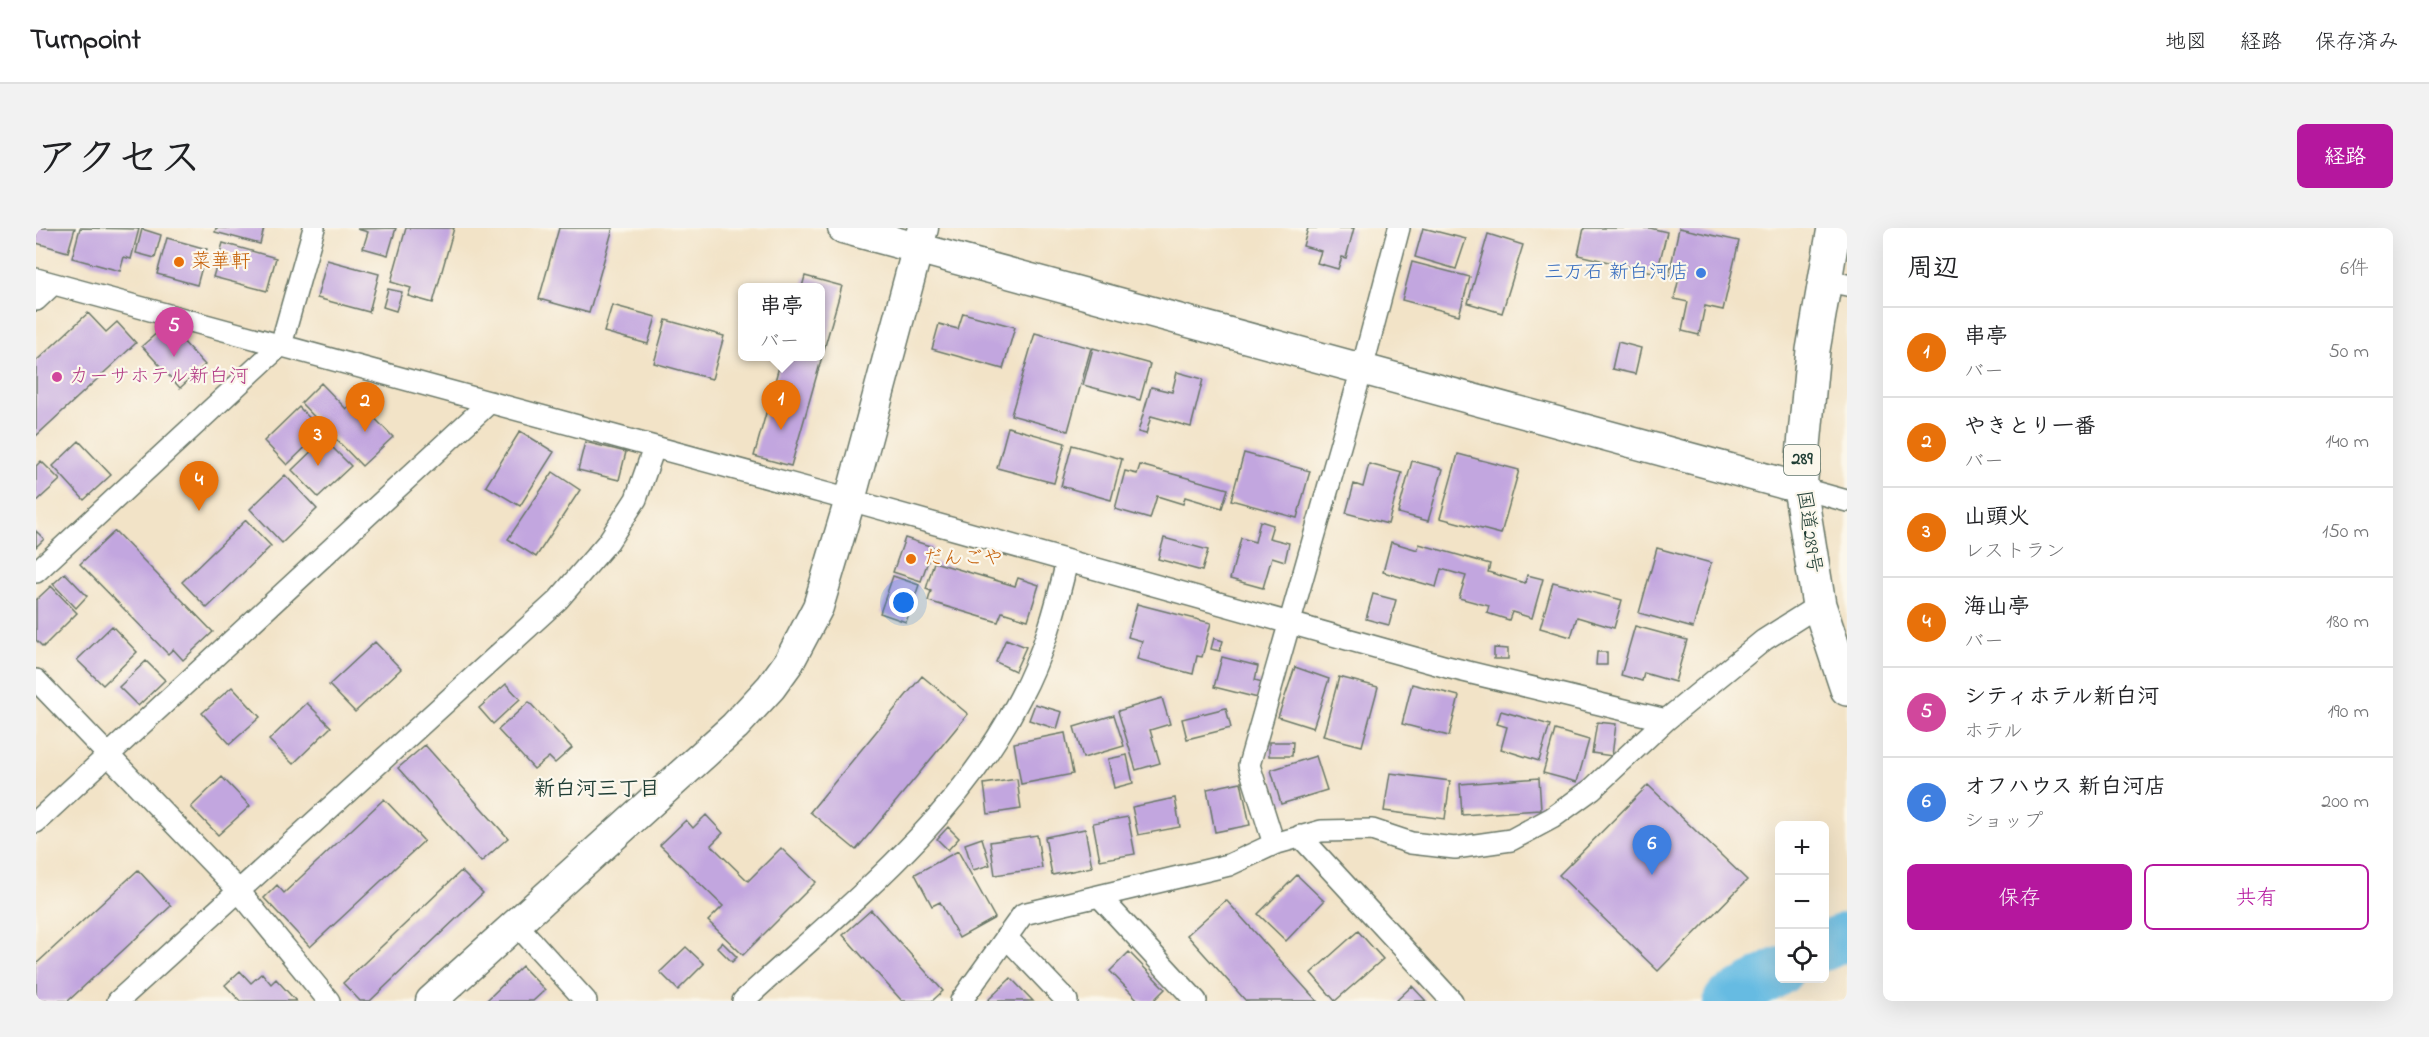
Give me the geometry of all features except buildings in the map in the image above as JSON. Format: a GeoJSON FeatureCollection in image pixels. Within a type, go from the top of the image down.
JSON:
{"type":"FeatureCollection","features":[{"type":"Feature","properties":{"kind":"highway","name":"国道289号"},"geometry":{"type":"LineString","coordinates":[[1834,228],[1836,283],[1813,350],[1800,488],[1819,605],[1847,689]]}},
{"type":"Feature","properties":{"kind":"street"},"geometry":{"type":"LineString","coordinates":[[36,572],[281,345],[315,228]]}},
{"type":"Feature","properties":{"kind":"street"},"geometry":{"type":"LineString","coordinates":[[843,228],[920,238],[1362,369],[1847,501]]}},
{"type":"Feature","properties":{"kind":"street"},"geometry":{"type":"LineString","coordinates":[[1274,843],[1249,765],[1362,369],[1399,228]]}},
{"type":"Feature","properties":{"kind":"street"},"geometry":{"type":"LineString","coordinates":[[430,1001],[711,748],[771,687],[789,662],[818,607],[920,238]]}},
{"type":"Feature","properties":{"kind":"street"},"geometry":{"type":"LineString","coordinates":[[36,300],[45,281],[849,500],[1447,667],[1666,720]]}},
{"type":"Feature","properties":{"kind":"street"},"geometry":{"type":"LineString","coordinates":[[36,822],[108,758],[490,402]]}},
{"type":"Feature","properties":{"kind":"street"},"geometry":{"type":"LineString","coordinates":[[118,1001],[558,600],[614,533],[636,499],[654,448]]}},
{"type":"Feature","properties":{"kind":"street"},"geometry":{"type":"LineString","coordinates":[[742,1001],[875,880],[950,805],[994,743],[1021,696],[1043,646],[1067,561]]}},
{"type":"Feature","properties":{"kind":"street"},"geometry":{"type":"LineString","coordinates":[[961,1001],[1023,914],[1229,865],[1274,843],[1321,831],[1372,830],[1411,843],[1455,848],[1511,840],[1552,818],[1592,789],[1666,720],[1764,640],[1819,605]]}},
{"type":"Feature","properties":{"kind":"street"},"geometry":{"type":"LineString","coordinates":[[36,681],[238,890],[329,1001]]}},
{"type":"Feature","properties":{"kind":"street"},"geometry":{"type":"LineString","coordinates":[[1300,836],[1452,1001]]}},
{"type":"Feature","properties":{"kind":"street"},"geometry":{"type":"LineString","coordinates":[[1100,897],[1196,1001]]}},
{"type":"Feature","properties":{"kind":"street"},"geometry":{"type":"LineString","coordinates":[[517,925],[586,1001]]}},
{"type":"Feature","properties":{"kind":"street"},"geometry":{"type":"LineString","coordinates":[[1006,937],[1067,1001]]}},
{"type":"Feature","properties":{"kind":"waterway"},"geometry":{"type":"LineString","coordinates":[[1829,945],[1847,936]]}},
{"type":"Feature","properties":{"kind":"waterway"},"geometry":{"type":"LineString","coordinates":[[1727,1001],[1775,974]]}},
{"type":"Feature","properties":{"kind":"place","name":"菜華軒"},"geometry":{"type":"Point","coordinates":[179,262]}},
{"type":"Feature","properties":{"kind":"place","name":"三万石 新白河店"},"geometry":{"type":"Point","coordinates":[1701,273]}},
{"type":"Feature","properties":{"kind":"place","name":"シティホテル新白河"},"geometry":{"type":"Point","coordinates":[174,357]}},
{"type":"Feature","properties":{"kind":"place","name":"カーサホテル新白河"},"geometry":{"type":"Point","coordinates":[57,377]}},
{"type":"Feature","properties":{"kind":"place","name":"串亭"},"geometry":{"type":"Point","coordinates":[781,430]}},
{"type":"Feature","properties":{"kind":"place","name":"やきとり一番"},"geometry":{"type":"Point","coordinates":[365,432]}},
{"type":"Feature","properties":{"kind":"place","name":"山頭火"},"geometry":{"type":"Point","coordinates":[318,466]}},
{"type":"Feature","properties":{"kind":"place","name":"海山亭"},"geometry":{"type":"Point","coordinates":[199,511]}},
{"type":"Feature","properties":{"kind":"place","name":"だんごや"},"geometry":{"type":"Point","coordinates":[911,559]}},
{"type":"Feature","properties":{"kind":"place","name":"オフハウス 新白河店"},"geometry":{"type":"Point","coordinates":[1652,875]}},
{"type":"Feature","properties":{"kind":"district","name":"新白河三丁目"},"geometry":{"type":"Point","coordinates":[597,790]}}]}
